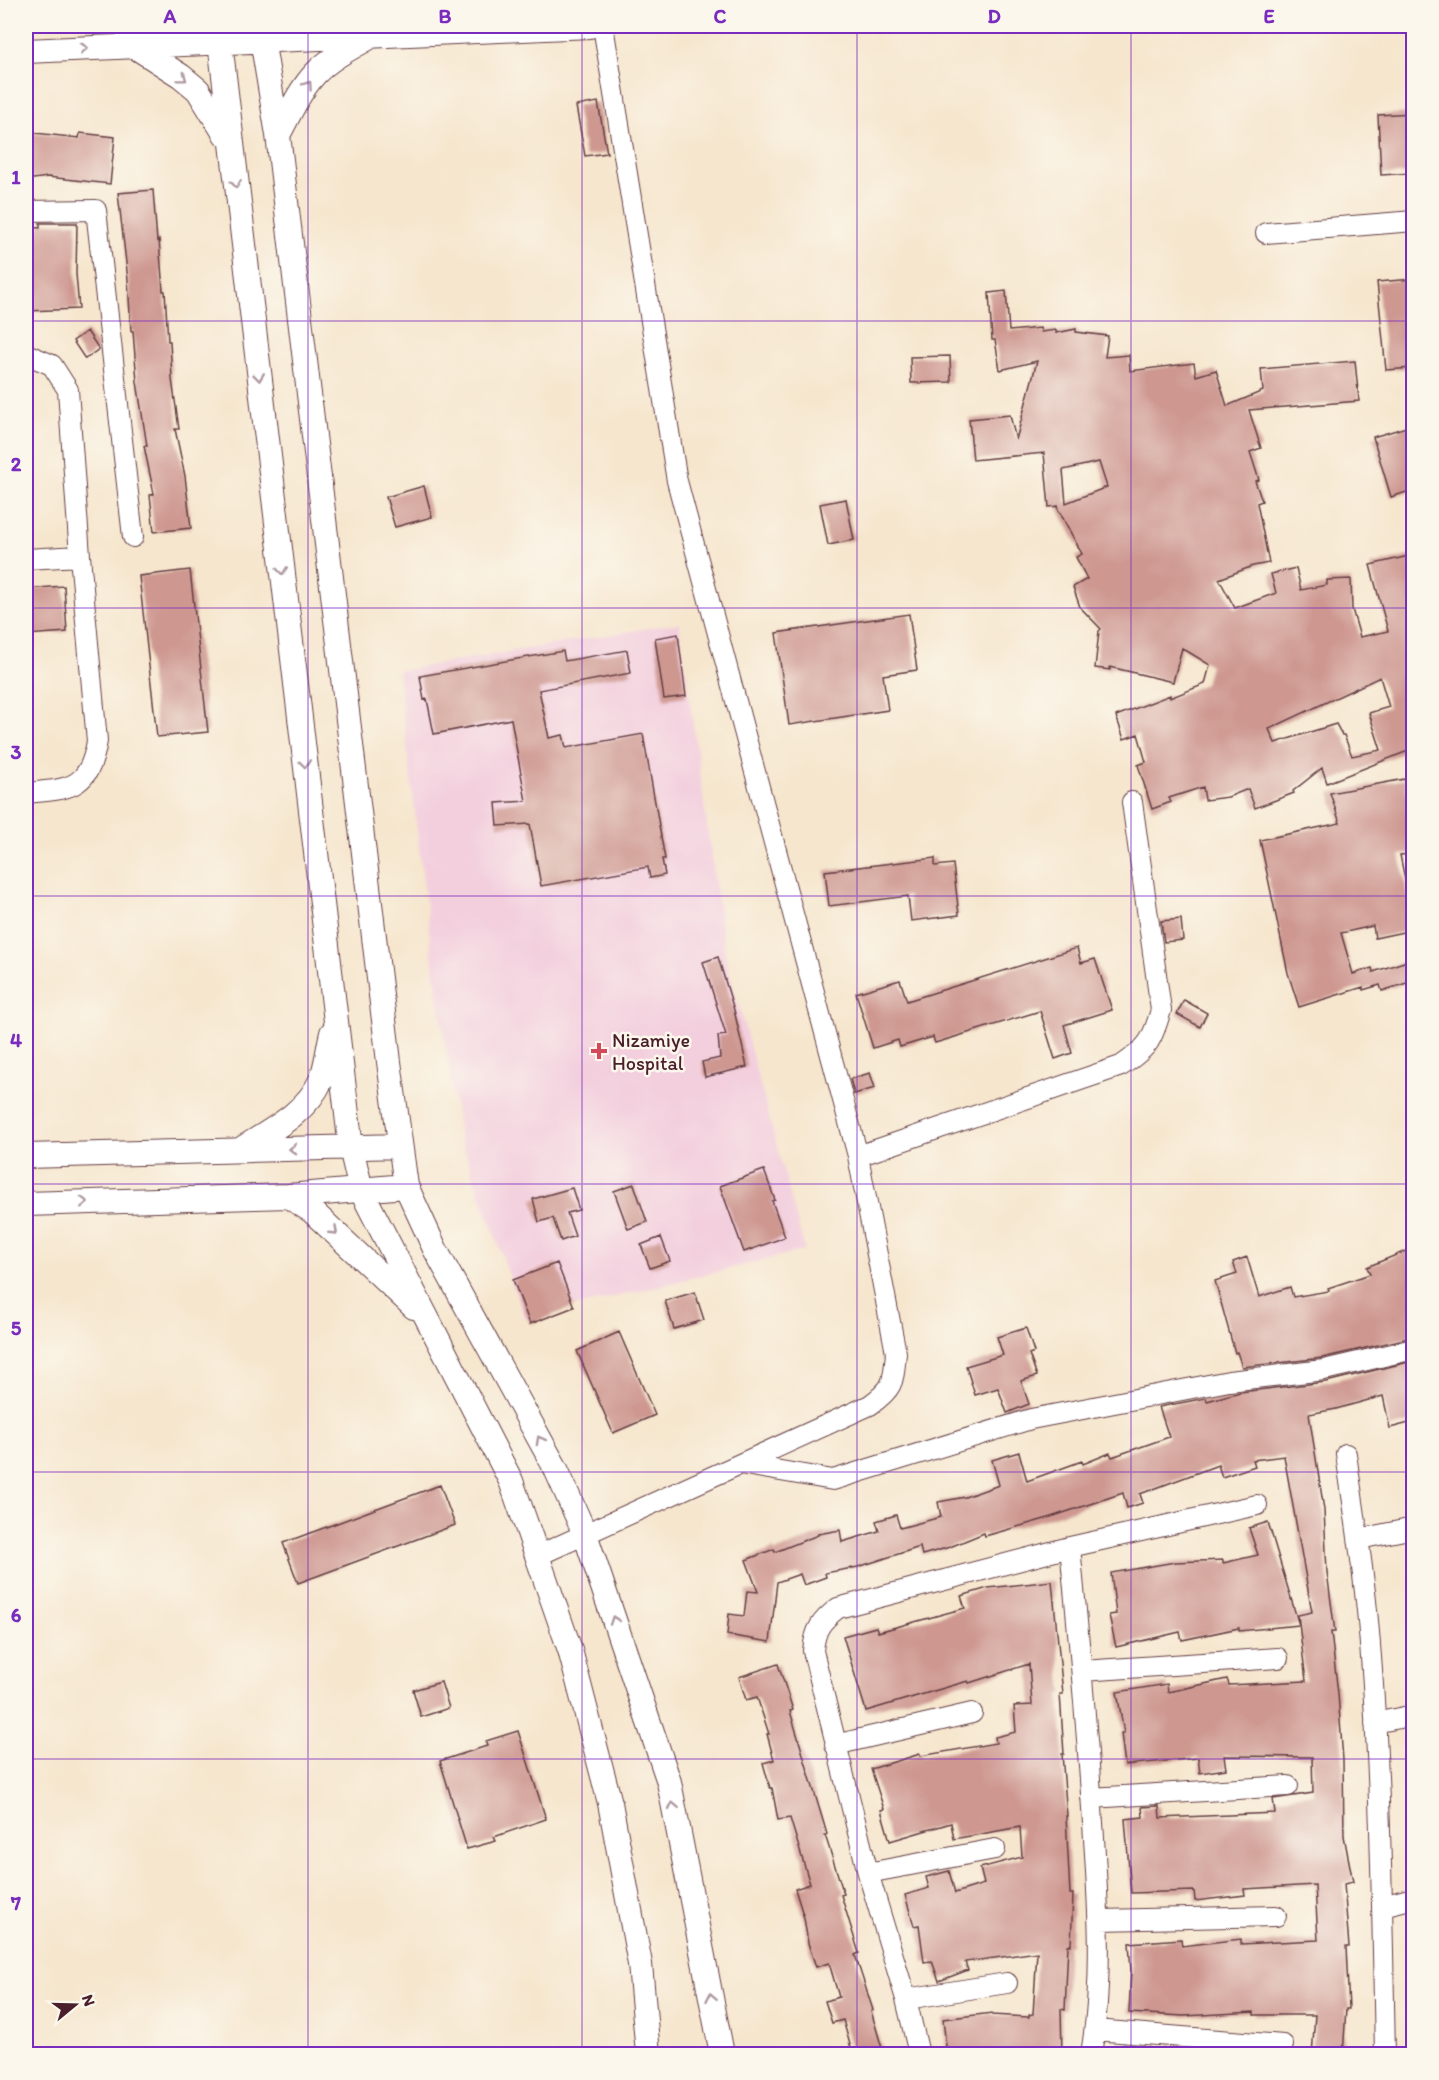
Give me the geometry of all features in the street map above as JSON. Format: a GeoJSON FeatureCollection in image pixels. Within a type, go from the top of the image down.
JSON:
{"type":"FeatureCollection","features":[{"type":"Feature","properties":{"kind":"street"},"geometry":{"type":"LineString","coordinates":[[26,51],[220,42],[256,32],[373,35],[590,26]]}},
{"type":"Feature","properties":{"kind":"street"},"geometry":{"type":"LineString","coordinates":[[537,1556],[870,1405],[886,1394],[893,1381],[896,1353],[858,1156],[677,481],[603,26]]}},
{"type":"Feature","properties":{"kind":"street"},"geometry":{"type":"LineString","coordinates":[[256,32],[278,135],[406,1186],[435,1249],[556,1469],[585,1534],[669,1782],[722,2055]]}},
{"type":"Feature","properties":{"kind":"street"},"geometry":{"type":"LineString","coordinates":[[278,135],[315,74],[343,52],[373,35]]}},
{"type":"Feature","properties":{"kind":"street"},"geometry":{"type":"LineString","coordinates":[[220,42],[351,1148],[361,1190],[511,1481],[570,1650],[610,1803],[640,1964],[648,2055]]}},
{"type":"Feature","properties":{"kind":"street"},"geometry":{"type":"LineString","coordinates":[[134,46],[181,76],[198,90],[231,144]]}},
{"type":"Feature","properties":{"kind":"street"},"geometry":{"type":"LineString","coordinates":[[26,210],[96,210],[133,537]]}},
{"type":"Feature","properties":{"kind":"street"},"geometry":{"type":"LineString","coordinates":[[1266,233],[1413,221]]}},
{"type":"Feature","properties":{"kind":"street"},"geometry":{"type":"LineString","coordinates":[[26,354],[52,365],[68,390],[97,741],[94,760],[85,776],[67,789],[26,793]]}},
{"type":"Feature","properties":{"kind":"street"},"geometry":{"type":"LineString","coordinates":[[26,559],[80,556]]}},
{"type":"Feature","properties":{"kind":"street"},"geometry":{"type":"LineString","coordinates":[[858,1156],[1121,1066],[1140,1053],[1154,1035],[1161,1010],[1132,802]]}},
{"type":"Feature","properties":{"kind":"street"},"geometry":{"type":"LineString","coordinates":[[240,1150],[292,1116],[310,1097],[321,1080],[336,1016]]}},
{"type":"Feature","properties":{"kind":"street"},"geometry":{"type":"LineString","coordinates":[[26,1156],[400,1146]]}},
{"type":"Feature","properties":{"kind":"street"},"geometry":{"type":"LineString","coordinates":[[26,1204],[288,1196],[406,1186]]}},
{"type":"Feature","properties":{"kind":"street"},"geometry":{"type":"LineString","coordinates":[[288,1196],[312,1211],[426,1318]]}},
{"type":"Feature","properties":{"kind":"street"},"geometry":{"type":"LineString","coordinates":[[740,1464],[833,1480],[1031,1419],[1229,1381],[1324,1370],[1413,1349]]}},
{"type":"Feature","properties":{"kind":"street"},"geometry":{"type":"LineString","coordinates":[[1346,1454],[1368,1621],[1375,1724],[1385,2055]]}},
{"type":"Feature","properties":{"kind":"street"},"geometry":{"type":"LineString","coordinates":[[919,2055],[906,1999],[868,1873],[813,1652],[815,1634],[825,1618],[838,1608],[1070,1547],[1257,1505]]}},
{"type":"Feature","properties":{"kind":"street"},"geometry":{"type":"LineString","coordinates":[[1359,1539],[1413,1528]]}},
{"type":"Feature","properties":{"kind":"street"},"geometry":{"type":"LineString","coordinates":[[1070,1547],[1082,1671],[1100,1920],[1095,2030],[1091,2055]]}},
{"type":"Feature","properties":{"kind":"street"},"geometry":{"type":"LineString","coordinates":[[1082,1671],[1278,1658]]}},
{"type":"Feature","properties":{"kind":"street"},"geometry":{"type":"LineString","coordinates":[[836,1745],[972,1713]]}},
{"type":"Feature","properties":{"kind":"street"},"geometry":{"type":"LineString","coordinates":[[1375,1724],[1413,1715]]}},
{"type":"Feature","properties":{"kind":"street"},"geometry":{"type":"LineString","coordinates":[[1091,1798],[1288,1786]]}},
{"type":"Feature","properties":{"kind":"street"},"geometry":{"type":"LineString","coordinates":[[868,1873],[995,1849]]}},
{"type":"Feature","properties":{"kind":"street"},"geometry":{"type":"LineString","coordinates":[[1382,1906],[1413,1898]]}},
{"type":"Feature","properties":{"kind":"street"},"geometry":{"type":"LineString","coordinates":[[1100,1920],[1276,1916]]}},
{"type":"Feature","properties":{"kind":"street"},"geometry":{"type":"LineString","coordinates":[[906,1999],[1007,1983]]}},
{"type":"Feature","properties":{"kind":"street"},"geometry":{"type":"LineString","coordinates":[[1095,2030],[1283,2045]]}},
{"type":"Feature","properties":{"kind":"shaded area","name":"Nizamiye Hospital"},"geometry":{"type":"Polygon","coordinates":[[[679,623],[725,955],[805,1250],[525,1319],[460,1139],[433,963],[398,671],[679,623]]]}},
{"type":"Feature","properties":{"kind":"building"},"geometry":{"type":"Polygon","coordinates":[[[598,102],[607,153],[585,156],[576,106],[598,102]]]}},
{"type":"Feature","properties":{"kind":"building"},"geometry":{"type":"Polygon","coordinates":[[[1413,113],[1413,173],[1381,175],[1378,115],[1413,113]]]}},
{"type":"Feature","properties":{"kind":"building"},"geometry":{"type":"Polygon","coordinates":[[[26,132],[79,138],[80,133],[115,137],[110,184],[48,177],[26,180],[26,132]]]}},
{"type":"Feature","properties":{"kind":"building"},"geometry":{"type":"Polygon","coordinates":[[[153,190],[179,429],[175,429],[185,476],[191,528],[154,532],[150,495],[154,494],[144,446],[147,446],[137,382],[133,331],[131,331],[118,193],[153,190]]]}},
{"type":"Feature","properties":{"kind":"building"},"geometry":{"type":"Polygon","coordinates":[[[40,223],[77,223],[76,274],[79,309],[26,311],[26,227],[40,228],[40,223]]]}},
{"type":"Feature","properties":{"kind":"building"},"geometry":{"type":"Polygon","coordinates":[[[1413,279],[1413,368],[1386,370],[1377,282],[1413,279]]]}},
{"type":"Feature","properties":{"kind":"building"},"geometry":{"type":"Polygon","coordinates":[[[1006,291],[1009,331],[1040,328],[1041,332],[1056,330],[1056,333],[1076,329],[1076,332],[1108,336],[1105,357],[1129,355],[1130,371],[1194,363],[1196,376],[1216,370],[1227,406],[1263,391],[1261,369],[1355,361],[1359,401],[1249,410],[1261,448],[1250,452],[1259,480],[1255,481],[1262,501],[1257,503],[1269,563],[1253,566],[1219,579],[1235,608],[1276,593],[1271,574],[1296,568],[1301,590],[1327,585],[1327,580],[1351,579],[1352,609],[1360,637],[1388,631],[1370,565],[1413,555],[1413,749],[1327,783],[1322,768],[1293,791],[1294,793],[1255,808],[1248,789],[1228,797],[1205,800],[1203,787],[1169,798],[1171,802],[1152,809],[1138,765],[1146,762],[1138,734],[1124,739],[1116,716],[1205,684],[1210,665],[1182,648],[1173,682],[1110,667],[1110,670],[1095,668],[1101,629],[1080,607],[1073,587],[1087,579],[1076,557],[1082,554],[1057,507],[1059,506],[1049,507],[1044,453],[973,460],[969,419],[1010,415],[1016,440],[1037,361],[1000,370],[995,340],[992,340],[989,293],[1006,291]],[[1099,462],[1063,470],[1066,503],[1107,487],[1099,462]],[[1380,677],[1269,729],[1275,743],[1336,724],[1344,735],[1352,756],[1381,750],[1369,713],[1389,707],[1380,677]]]}},
{"type":"Feature","properties":{"kind":"building"},"geometry":{"type":"Polygon","coordinates":[[[87,331],[99,349],[85,359],[73,341],[87,331]]]}},
{"type":"Feature","properties":{"kind":"building"},"geometry":{"type":"Polygon","coordinates":[[[950,356],[951,382],[911,383],[910,357],[950,356]]]}},
{"type":"Feature","properties":{"kind":"building"},"geometry":{"type":"Polygon","coordinates":[[[1413,425],[1413,490],[1391,497],[1373,437],[1413,425]]]}},
{"type":"Feature","properties":{"kind":"building"},"geometry":{"type":"Polygon","coordinates":[[[424,486],[432,517],[395,527],[386,497],[424,486]]]}},
{"type":"Feature","properties":{"kind":"building"},"geometry":{"type":"Polygon","coordinates":[[[846,499],[854,540],[828,545],[820,504],[846,499]]]}},
{"type":"Feature","properties":{"kind":"building"},"geometry":{"type":"Polygon","coordinates":[[[190,570],[208,732],[157,737],[139,576],[190,570]]]}},
{"type":"Feature","properties":{"kind":"building"},"geometry":{"type":"Polygon","coordinates":[[[64,586],[67,632],[26,635],[26,589],[64,586]]]}},
{"type":"Feature","properties":{"kind":"building"},"geometry":{"type":"Polygon","coordinates":[[[909,614],[917,670],[883,675],[888,710],[789,725],[776,633],[909,614]]]}},
{"type":"Feature","properties":{"kind":"building"},"geometry":{"type":"Polygon","coordinates":[[[678,634],[686,696],[664,699],[655,638],[678,634]]]}},
{"type":"Feature","properties":{"kind":"building"},"geometry":{"type":"Polygon","coordinates":[[[627,650],[631,673],[539,690],[549,738],[563,735],[566,748],[643,734],[665,859],[662,859],[665,875],[650,878],[648,867],[541,886],[530,824],[498,826],[496,803],[526,801],[511,719],[434,734],[420,676],[563,651],[565,661],[627,650]]]}},
{"type":"Feature","properties":{"kind":"building"},"geometry":{"type":"Polygon","coordinates":[[[1405,779],[1408,796],[1413,794],[1413,854],[1400,855],[1413,919],[1413,930],[1375,938],[1373,926],[1341,933],[1353,974],[1372,968],[1373,972],[1413,959],[1413,981],[1382,991],[1380,985],[1363,990],[1363,987],[1299,1007],[1288,973],[1260,840],[1340,823],[1330,793],[1405,779]]]}},
{"type":"Feature","properties":{"kind":"building"},"geometry":{"type":"Polygon","coordinates":[[[935,858],[935,866],[953,864],[959,915],[911,921],[908,896],[829,906],[825,871],[935,858]]]}},
{"type":"Feature","properties":{"kind":"building"},"geometry":{"type":"Polygon","coordinates":[[[1181,919],[1183,940],[1164,942],[1161,921],[1181,919]]]}},
{"type":"Feature","properties":{"kind":"building"},"geometry":{"type":"Polygon","coordinates":[[[1077,948],[1081,963],[1095,959],[1112,1010],[1064,1025],[1072,1053],[1055,1059],[1040,1011],[935,1043],[933,1037],[900,1047],[898,1040],[873,1048],[856,993],[900,980],[907,1001],[1077,948]]]}},
{"type":"Feature","properties":{"kind":"building"},"geometry":{"type":"Polygon","coordinates":[[[718,957],[734,1010],[747,1067],[705,1077],[702,1062],[720,1058],[718,1036],[726,1035],[703,962],[718,957]]]}},
{"type":"Feature","properties":{"kind":"building"},"geometry":{"type":"Polygon","coordinates":[[[1184,1000],[1207,1013],[1200,1027],[1177,1014],[1184,1000]]]}},
{"type":"Feature","properties":{"kind":"building"},"geometry":{"type":"Polygon","coordinates":[[[870,1073],[875,1088],[854,1094],[850,1079],[870,1073]]]}},
{"type":"Feature","properties":{"kind":"building"},"geometry":{"type":"Polygon","coordinates":[[[764,1170],[785,1237],[744,1252],[720,1186],[764,1170]]]}},
{"type":"Feature","properties":{"kind":"building"},"geometry":{"type":"Polygon","coordinates":[[[634,1184],[647,1222],[628,1229],[614,1191],[634,1184]]]}},
{"type":"Feature","properties":{"kind":"building"},"geometry":{"type":"Polygon","coordinates":[[[572,1188],[579,1210],[567,1213],[575,1236],[561,1241],[553,1218],[539,1222],[533,1199],[572,1188]]]}},
{"type":"Feature","properties":{"kind":"building"},"geometry":{"type":"Polygon","coordinates":[[[661,1237],[670,1261],[650,1268],[641,1245],[661,1237]]]}},
{"type":"Feature","properties":{"kind":"building"},"geometry":{"type":"Polygon","coordinates":[[[1413,1248],[1413,1337],[1322,1358],[1242,1367],[1237,1352],[1235,1353],[1215,1281],[1237,1274],[1233,1262],[1247,1257],[1259,1297],[1290,1287],[1293,1297],[1329,1291],[1328,1288],[1370,1274],[1367,1267],[1413,1248]]]}},
{"type":"Feature","properties":{"kind":"building"},"geometry":{"type":"Polygon","coordinates":[[[557,1263],[574,1307],[530,1324],[513,1280],[557,1263]]]}},
{"type":"Feature","properties":{"kind":"building"},"geometry":{"type":"Polygon","coordinates":[[[695,1292],[704,1320],[674,1329],[665,1301],[695,1292]]]}},
{"type":"Feature","properties":{"kind":"building"},"geometry":{"type":"Polygon","coordinates":[[[1026,1328],[1034,1352],[1029,1354],[1037,1376],[1021,1381],[1029,1404],[1007,1413],[998,1388],[975,1395],[966,1366],[1003,1355],[997,1337],[1026,1328]]]}},
{"type":"Feature","properties":{"kind":"building"},"geometry":{"type":"Polygon","coordinates":[[[619,1332],[655,1415],[613,1433],[577,1351],[619,1332]]]}},
{"type":"Feature","properties":{"kind":"building"},"geometry":{"type":"Polygon","coordinates":[[[1413,1361],[1413,1422],[1390,1428],[1383,1396],[1309,1414],[1324,1510],[1327,1572],[1335,1632],[1331,1632],[1343,1760],[1344,1836],[1353,1882],[1344,1884],[1349,1947],[1346,1947],[1349,2009],[1346,2009],[1343,2055],[1312,2055],[1315,2015],[1254,2015],[1254,2012],[1184,2016],[1129,2013],[1131,1971],[1129,1943],[1181,1939],[1182,1946],[1241,1939],[1241,1944],[1318,1940],[1315,1885],[1244,1889],[1245,1895],[1195,1901],[1194,1891],[1131,1893],[1125,1819],[1143,1817],[1142,1807],[1159,1806],[1160,1818],[1275,1813],[1273,1799],[1313,1793],[1312,1757],[1224,1756],[1226,1769],[1200,1773],[1198,1758],[1125,1765],[1121,1733],[1124,1733],[1117,1692],[1167,1684],[1168,1692],[1227,1679],[1229,1685],[1306,1681],[1298,1615],[1312,1612],[1284,1456],[1253,1460],[1255,1466],[1222,1477],[1218,1465],[1140,1494],[1143,1503],[1127,1508],[1123,1493],[1045,1519],[985,1536],[984,1533],[950,1547],[922,1555],[920,1547],[858,1567],[825,1573],[826,1577],[804,1585],[800,1574],[777,1582],[770,1642],[727,1635],[729,1614],[744,1616],[747,1591],[758,1592],[746,1560],[774,1549],[775,1552],[818,1534],[840,1530],[842,1542],[879,1531],[876,1521],[896,1515],[900,1528],[941,1517],[938,1502],[965,1497],[999,1485],[992,1460],[1019,1452],[1027,1481],[1082,1461],[1083,1464],[1110,1453],[1112,1457],[1169,1437],[1159,1407],[1206,1398],[1207,1401],[1240,1392],[1326,1382],[1413,1361]]]}},
{"type":"Feature","properties":{"kind":"building"},"geometry":{"type":"Polygon","coordinates":[[[440,1485],[455,1525],[298,1583],[283,1543],[440,1485]]]}},
{"type":"Feature","properties":{"kind":"building"},"geometry":{"type":"Polygon","coordinates":[[[1268,1522],[1299,1625],[1239,1631],[1239,1628],[1182,1640],[1180,1632],[1116,1647],[1109,1615],[1116,1614],[1111,1573],[1175,1562],[1223,1560],[1223,1563],[1258,1555],[1249,1528],[1268,1522]]]}},
{"type":"Feature","properties":{"kind":"building"},"geometry":{"type":"Polygon","coordinates":[[[1052,1581],[1063,1694],[1060,1694],[1064,1754],[1062,1754],[1070,1894],[1073,1894],[1065,2010],[1061,2009],[1062,2055],[947,2055],[943,2019],[992,2013],[992,2015],[1029,2017],[1033,2014],[1037,1952],[965,1962],[968,1970],[939,1981],[932,1961],[924,1962],[919,1925],[914,1926],[905,1895],[929,1888],[926,1877],[949,1871],[955,1893],[984,1884],[980,1868],[1022,1857],[1020,1827],[954,1839],[951,1823],[890,1841],[881,1810],[884,1809],[871,1769],[920,1754],[921,1756],[996,1743],[995,1737],[1016,1732],[1014,1706],[1032,1705],[1029,1664],[866,1711],[843,1636],[876,1627],[878,1632],[965,1608],[961,1596],[988,1588],[1052,1581]]]}},
{"type":"Feature","properties":{"kind":"building"},"geometry":{"type":"Polygon","coordinates":[[[778,1664],[793,1710],[790,1711],[827,1834],[825,1835],[844,1894],[841,1895],[859,1953],[855,1955],[873,2010],[871,2011],[884,2055],[853,2055],[843,2020],[832,2023],[825,2001],[839,1997],[829,1963],[816,1967],[808,1943],[804,1918],[795,1889],[810,1884],[790,1818],[778,1820],[772,1788],[770,1788],[763,1763],[774,1760],[767,1734],[769,1734],[757,1697],[746,1700],[739,1677],[778,1664]]]}},
{"type":"Feature","properties":{"kind":"building"},"geometry":{"type":"Polygon","coordinates":[[[441,1682],[449,1708],[421,1717],[413,1690],[441,1682]]]}},
{"type":"Feature","properties":{"kind":"building"},"geometry":{"type":"Polygon","coordinates":[[[518,1731],[546,1819],[494,1837],[496,1841],[467,1849],[440,1761],[487,1746],[486,1741],[518,1731]]]}},
{"type":"Feature","properties":{"kind":"place","name":"Nizamiye Hospital"},"geometry":{"type":"Point","coordinates":[599,1051]}}]}
